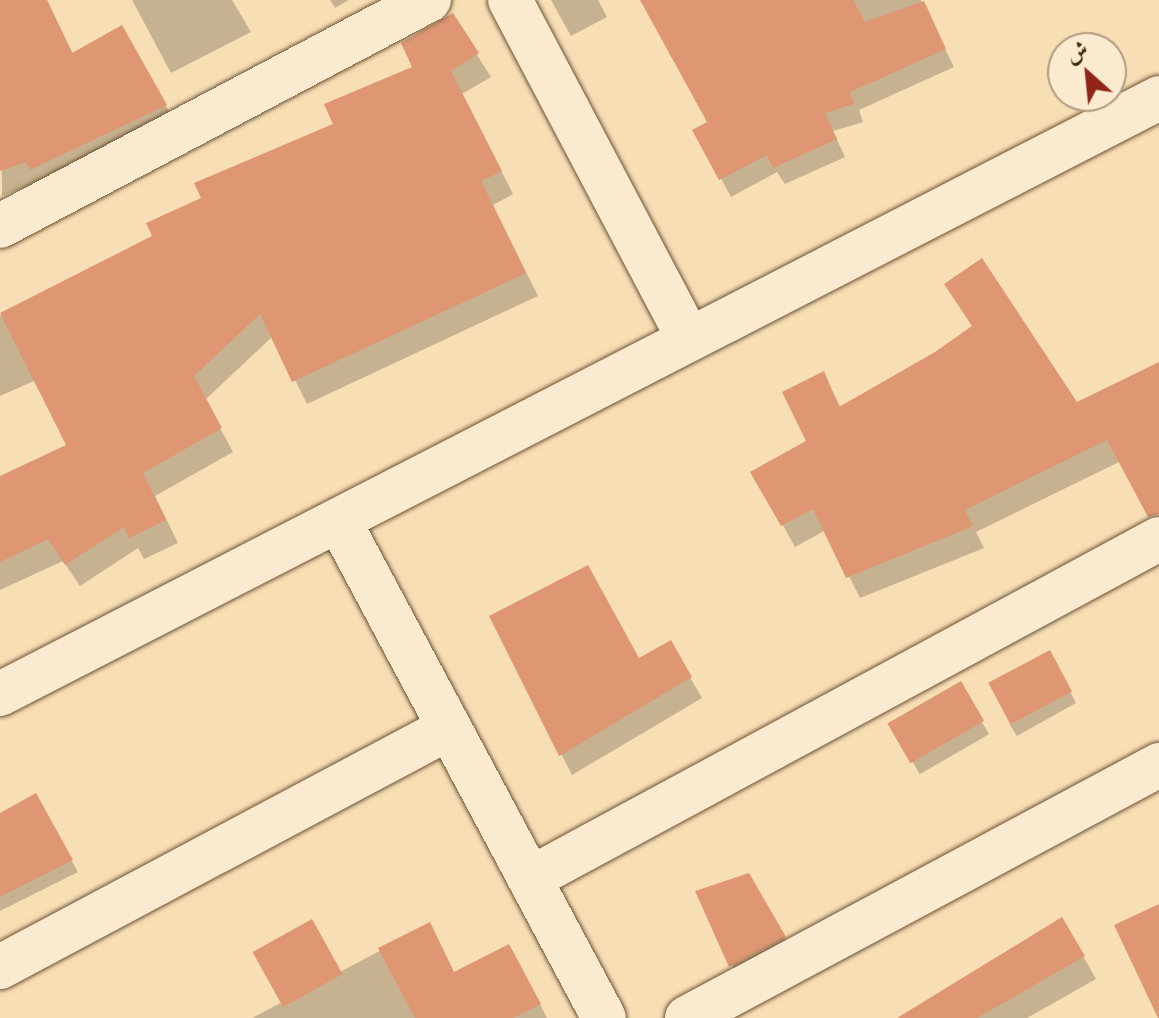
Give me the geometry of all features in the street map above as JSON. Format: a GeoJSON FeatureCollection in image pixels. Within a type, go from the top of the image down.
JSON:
{"type":"FeatureCollection","features":[{"type":"Feature","properties":{"kind":"street"},"geometry":{"type":"LineString","coordinates":[[0,226],[429,0]]}},
{"type":"Feature","properties":{"kind":"street"},"geometry":{"type":"LineString","coordinates":[[510,0],[687,336]]}},
{"type":"Feature","properties":{"kind":"street"},"geometry":{"type":"LineString","coordinates":[[0,694],[339,521],[687,336],[1159,98]]}},
{"type":"Feature","properties":{"kind":"street"},"geometry":{"type":"LineString","coordinates":[[339,521],[449,728],[533,877],[604,1018]]}},
{"type":"Feature","properties":{"kind":"street"},"geometry":{"type":"LineString","coordinates":[[533,877],[1159,539]]}},
{"type":"Feature","properties":{"kind":"street"},"geometry":{"type":"LineString","coordinates":[[0,967],[449,728]]}},
{"type":"Feature","properties":{"kind":"street"},"geometry":{"type":"LineString","coordinates":[[687,1018],[1159,765]]}},
{"type":"Feature","properties":{"kind":"building"},"geometry":{"type":"Polygon","coordinates":[[[0,0],[47,0],[72,53],[122,25],[167,105],[30,170],[26,162],[0,171],[0,0]]]}},
{"type":"Feature","properties":{"kind":"building"},"geometry":{"type":"Polygon","coordinates":[[[640,0],[853,0],[865,22],[924,1],[946,49],[850,92],[854,104],[825,113],[837,139],[773,168],[767,155],[719,180],[692,130],[707,122],[640,0]]]}},
{"type":"Feature","properties":{"kind":"building"},"geometry":{"type":"Polygon","coordinates":[[[453,13],[479,53],[451,71],[502,171],[481,181],[526,273],[292,382],[260,314],[194,376],[222,428],[143,473],[166,520],[129,538],[124,527],[65,565],[48,539],[0,562],[0,476],[66,445],[0,313],[152,236],[146,223],[201,198],[194,183],[333,124],[324,104],[412,67],[401,43],[453,13]]]}},
{"type":"Feature","properties":{"kind":"building"},"geometry":{"type":"Polygon","coordinates":[[[982,258],[1077,402],[1159,362],[1159,514],[1148,517],[1107,440],[965,510],[973,526],[846,578],[813,509],[781,526],[750,472],[806,441],[782,392],[824,371],[839,407],[935,352],[972,326],[944,284],[982,258]]]}},
{"type":"Feature","properties":{"kind":"building"},"geometry":{"type":"Polygon","coordinates":[[[588,565],[639,658],[671,640],[692,677],[559,756],[489,616],[588,565]]]}},
{"type":"Feature","properties":{"kind":"building"},"geometry":{"type":"Polygon","coordinates":[[[1050,650],[1072,691],[1010,724],[988,683],[1050,650]]]}},
{"type":"Feature","properties":{"kind":"building"},"geometry":{"type":"Polygon","coordinates":[[[961,681],[984,721],[910,763],[887,724],[961,681]]]}},
{"type":"Feature","properties":{"kind":"building"},"geometry":{"type":"Polygon","coordinates":[[[36,793],[73,860],[0,897],[0,813],[36,793]]]}},
{"type":"Feature","properties":{"kind":"building"},"geometry":{"type":"Polygon","coordinates":[[[749,873],[786,937],[729,967],[695,891],[749,873]]]}},
{"type":"Feature","properties":{"kind":"building"},"geometry":{"type":"Polygon","coordinates":[[[1159,904],[1159,1018],[1158,1018],[1114,925],[1159,904]]]}},
{"type":"Feature","properties":{"kind":"building"},"geometry":{"type":"Polygon","coordinates":[[[1062,917],[1085,956],[977,1018],[897,1018],[1062,917]]]}},
{"type":"Feature","properties":{"kind":"building"},"geometry":{"type":"Polygon","coordinates":[[[312,919],[343,974],[283,1007],[253,952],[312,919]]]}},
{"type":"Feature","properties":{"kind":"building"},"geometry":{"type":"Polygon","coordinates":[[[430,922],[454,972],[509,944],[541,1004],[513,1018],[415,1018],[378,948],[430,922]]]}}]}
